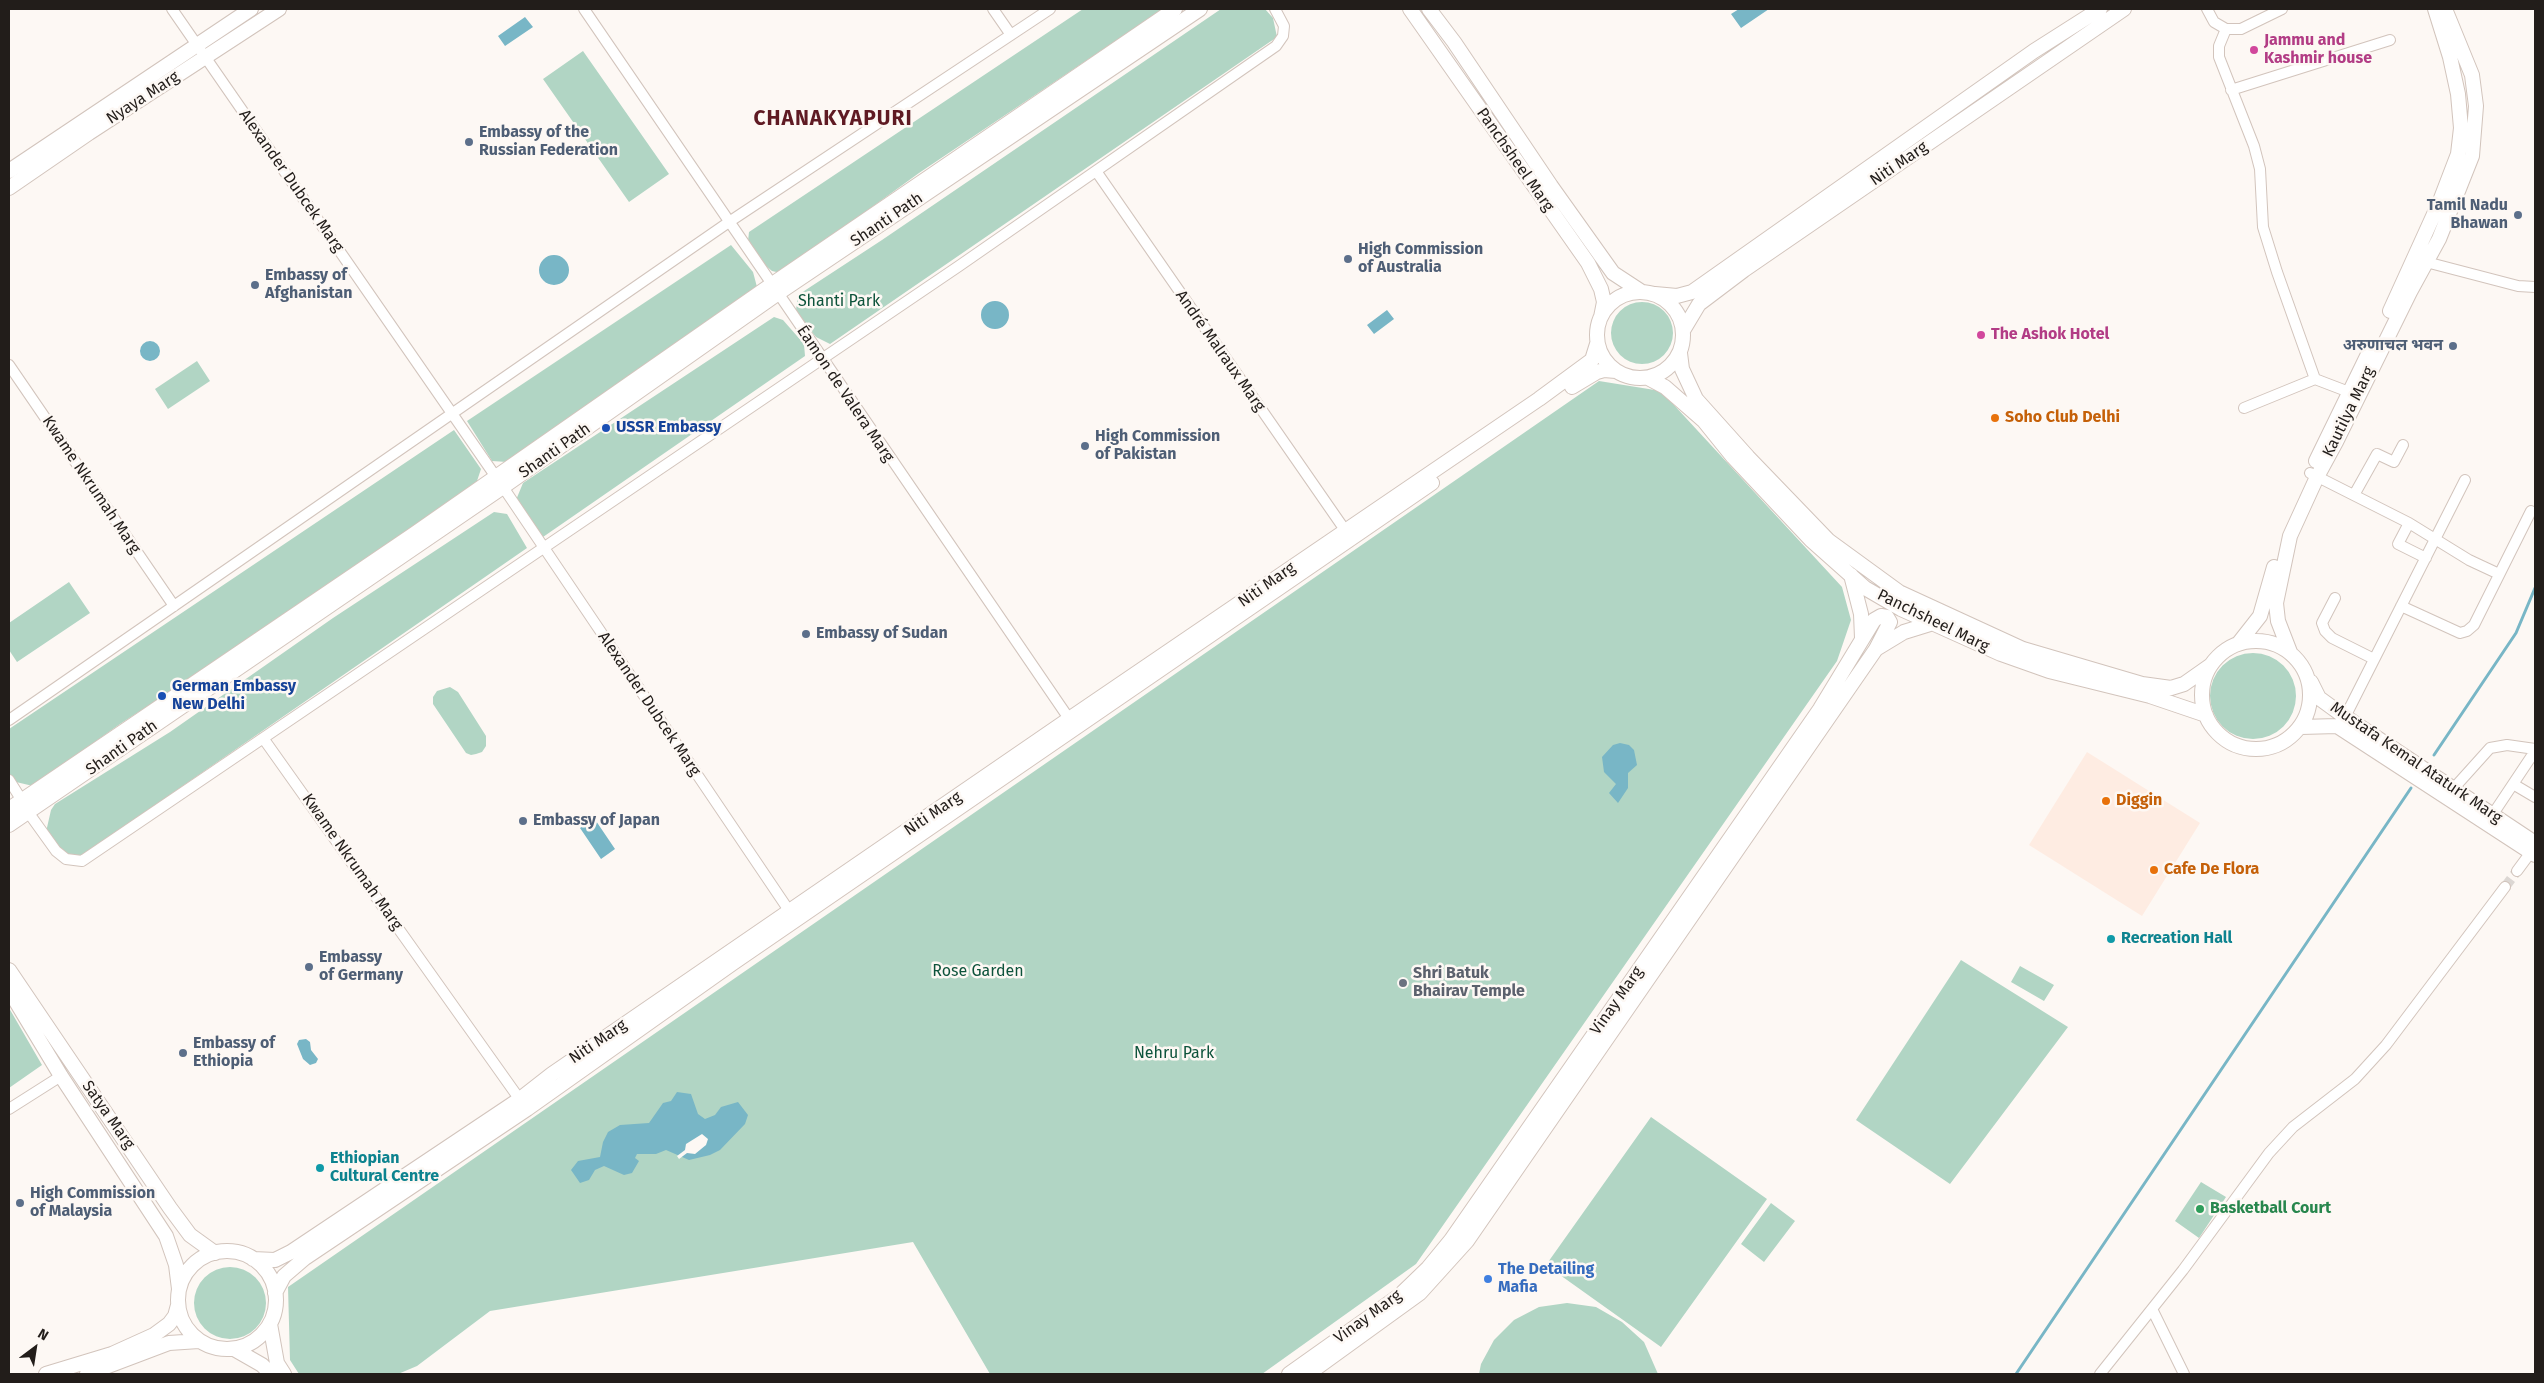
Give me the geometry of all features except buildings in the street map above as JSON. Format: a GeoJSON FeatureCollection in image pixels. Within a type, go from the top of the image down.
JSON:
{"type":"FeatureCollection","features":[{"type":"Feature","properties":{"kind":"main road","name":"Nyaya Marg"},"geometry":{"type":"LineString","coordinates":[[9,171],[251,9]]}},
{"type":"Feature","properties":{"kind":"main road","name":"Nyaya Marg"},"geometry":{"type":"LineString","coordinates":[[9,188],[89,132],[279,9]]}},
{"type":"Feature","properties":{"kind":"main road","name":"Shanti Path"},"geometry":{"type":"LineString","coordinates":[[9,825],[1175,9]]}},
{"type":"Feature","properties":{"kind":"main road","name":"Shanti Path"},"geometry":{"type":"LineString","coordinates":[[774,289],[1200,9]]}},
{"type":"Feature","properties":{"kind":"main road","name":"Panchsheel Marg"},"geometry":{"type":"LineString","coordinates":[[1410,9],[1588,263],[1601,289],[1604,302],[1601,317]]}},
{"type":"Feature","properties":{"kind":"main road","name":"Panchsheel Marg"},"geometry":{"type":"LineString","coordinates":[[1429,9],[1454,42],[1551,186],[1613,273],[1649,293]]}},
{"type":"Feature","properties":{"kind":"main road","name":"Niti Marg"},"geometry":{"type":"LineString","coordinates":[[1649,293],[1677,296],[1692,292],[2034,51],[2100,9]]}},
{"type":"Feature","properties":{"kind":"main road","name":"Niti Marg"},"geometry":{"type":"LineString","coordinates":[[1684,329],[1699,304],[1744,270],[2124,9]]}},
{"type":"Feature","properties":{"kind":"main road","name":"Kautilya Marg"},"geometry":{"type":"LineString","coordinates":[[2290,652],[2278,621],[2276,603],[2290,536],[2313,475],[2349,392],[2393,304],[2437,208],[2458,154],[2461,128],[2458,94],[2450,57],[2435,9]]}},
{"type":"Feature","properties":{"kind":"main road","name":"Kautilya Marg"},"geometry":{"type":"LineString","coordinates":[[2238,644],[2260,616],[2282,534],[2313,475],[2336,442],[2385,341],[2439,239],[2472,156],[2476,106],[2472,76],[2446,9]]}},
{"type":"Feature","properties":{"kind":"main road"},"geometry":{"type":"LineString","coordinates":[[1631,292],[1649,293],[1664,298],[1676,309],[1684,329],[1684,344],[1677,360],[1663,372],[1648,378],[1631,378],[1616,371],[1604,360],[1597,344],[1597,327],[1601,317],[1603,311],[1615,299],[1631,292]]}},
{"type":"Feature","properties":{"kind":"main road","name":"Niti Marg"},"geometry":{"type":"LineString","coordinates":[[1072,724],[1345,530],[1578,371],[1592,360],[1597,344]]}},
{"type":"Feature","properties":{"kind":"main road","name":"Panchsheel Marg"},"geometry":{"type":"LineString","coordinates":[[1680,353],[1684,376],[1696,399],[1754,463],[1829,541],[1900,592],[2023,649],[2142,684],[2171,688],[2184,684],[2211,665]]}},
{"type":"Feature","properties":{"kind":"main road","name":"Niti Marg"},"geometry":{"type":"LineString","coordinates":[[275,1293],[284,1276],[305,1258],[523,1104],[552,1074],[792,917],[1072,724],[1584,378],[1604,370],[1616,371]]}},
{"type":"Feature","properties":{"kind":"main road","name":"Panchsheel Marg"},"geometry":{"type":"LineString","coordinates":[[1648,378],[1665,387],[1704,421],[1733,457],[1811,540],[1865,588],[1901,609],[2002,654],[2049,671],[2150,696],[2206,715]]}},
{"type":"Feature","properties":{"kind":"main road","name":"Shanti Path"},"geometry":{"type":"LineString","coordinates":[[9,809],[21,799],[499,482]]}},
{"type":"Feature","properties":{"kind":"main road"},"geometry":{"type":"LineString","coordinates":[[1851,575],[1861,614],[1862,638]]}},
{"type":"Feature","properties":{"kind":"main road","name":"Vinay Marg"},"geometry":{"type":"LineString","coordinates":[[1289,1374],[1399,1296],[1428,1268],[1451,1240],[1820,709],[1874,620],[1881,616],[1887,617],[1890,622],[1876,649],[1467,1241],[1420,1293],[1308,1374]]}},
{"type":"Feature","properties":{"kind":"main road","name":"Vinay Marg"},"geometry":{"type":"LineString","coordinates":[[1876,649],[1904,632],[1932,623]]}},
{"type":"Feature","properties":{"kind":"main road"},"geometry":{"type":"LineString","coordinates":[[2256,641],[2274,644],[2290,652],[2300,662],[2307,675],[2311,693],[2309,711],[2301,727],[2287,740],[2270,748],[2251,750],[2237,746],[2224,739],[2213,728],[2206,715],[2202,689],[2211,665],[2223,652],[2238,644],[2256,641]]}},
{"type":"Feature","properties":{"kind":"main road","name":"Mustafa Kemal Ataturk Marg"},"geometry":{"type":"LineString","coordinates":[[2307,675],[2319,698],[2493,814],[2534,850]]}},
{"type":"Feature","properties":{"kind":"main road","name":"Mustafa Kemal Ataturk Marg"},"geometry":{"type":"LineString","coordinates":[[2301,727],[2337,726],[2534,850]]}},
{"type":"Feature","properties":{"kind":"main road","name":"Satya Marg"},"geometry":{"type":"LineString","coordinates":[[9,970],[170,1208],[190,1235],[205,1248],[215,1253]]}},
{"type":"Feature","properties":{"kind":"main road","name":"Satya Marg"},"geometry":{"type":"LineString","coordinates":[[9,990],[61,1076],[166,1236],[176,1266],[179,1289]]}},
{"type":"Feature","properties":{"kind":"main road","name":"Niti Marg"},"geometry":{"type":"LineString","coordinates":[[253,1259],[275,1260],[291,1252],[523,1104]]}},
{"type":"Feature","properties":{"kind":"main road"},"geometry":{"type":"LineString","coordinates":[[46,1374],[112,1354],[154,1335],[169,1324],[175,1316],[179,1289],[189,1268],[201,1258],[228,1251],[253,1259],[270,1277],[275,1293],[276,1306],[270,1324],[258,1338],[234,1349]]}},
{"type":"Feature","properties":{"kind":"main road"},"geometry":{"type":"LineString","coordinates":[[178,1305],[185,1325],[199,1341],[216,1348],[234,1349],[262,1365],[271,1374]]}},
{"type":"Feature","properties":{"kind":"main road"},"geometry":{"type":"LineString","coordinates":[[270,1324],[274,1350],[284,1374]]}},
{"type":"Feature","properties":{"kind":"main road"},"geometry":{"type":"LineString","coordinates":[[87,1374],[164,1345],[199,1341]]}},
{"type":"Feature","properties":{"kind":"street","name":"Alexander Dubcek Marg"},"geometry":{"type":"LineString","coordinates":[[172,9],[499,482],[792,917]]}},
{"type":"Feature","properties":{"kind":"street","name":"Éamon de Valera Marg"},"geometry":{"type":"LineString","coordinates":[[584,9],[1072,724]]}},
{"type":"Feature","properties":{"kind":"street"},"geometry":{"type":"LineString","coordinates":[[993,9],[1012,35]]}},
{"type":"Feature","properties":{"kind":"street"},"geometry":{"type":"LineString","coordinates":[[9,720],[453,415],[729,222],[1050,9]]}},
{"type":"Feature","properties":{"kind":"street"},"geometry":{"type":"LineString","coordinates":[[28,812],[61,855],[74,862],[82,860],[1096,172],[1276,46],[1283,36],[1284,26],[1275,9]]}},
{"type":"Feature","properties":{"kind":"street"},"geometry":{"type":"LineString","coordinates":[[2207,9],[2214,22],[2226,29],[2241,29],[2282,9]]}},
{"type":"Feature","properties":{"kind":"street"},"geometry":{"type":"LineString","coordinates":[[2226,29],[2219,46],[2219,57],[2254,146],[2260,169],[2263,226],[2315,379]]}},
{"type":"Feature","properties":{"kind":"street"},"geometry":{"type":"LineString","coordinates":[[2231,90],[2390,40]]}},
{"type":"Feature","properties":{"kind":"street","name":"André Malraux Marg"},"geometry":{"type":"LineString","coordinates":[[1096,172],[1345,530]]}},
{"type":"Feature","properties":{"kind":"street"},"geometry":{"type":"LineString","coordinates":[[2426,262],[2518,286],[2535,287]]}},
{"type":"Feature","properties":{"kind":"street","name":"Kwame Nkrumah Marg"},"geometry":{"type":"LineString","coordinates":[[9,365],[174,606]]}},
{"type":"Feature","properties":{"kind":"street"},"geometry":{"type":"LineString","coordinates":[[2244,408],[2315,379],[2349,392]]}},
{"type":"Feature","properties":{"kind":"street"},"geometry":{"type":"LineString","coordinates":[[2354,495],[2377,454],[2394,462],[2403,446]]}},
{"type":"Feature","properties":{"kind":"street"},"geometry":{"type":"LineString","coordinates":[[2313,475],[2409,523],[2469,560],[2499,574]]}},
{"type":"Feature","properties":{"kind":"street"},"geometry":{"type":"LineString","coordinates":[[2345,716],[2465,480]]}},
{"type":"Feature","properties":{"kind":"street"},"geometry":{"type":"LineString","coordinates":[[2401,606],[2460,633],[2467,631],[2474,625],[2531,511]]}},
{"type":"Feature","properties":{"kind":"street"},"geometry":{"type":"LineString","coordinates":[[2409,523],[2398,544],[2426,558]]}},
{"type":"Feature","properties":{"kind":"street"},"geometry":{"type":"LineString","coordinates":[[2335,598],[2322,623],[2325,631],[2332,638],[2374,659]]}},
{"type":"Feature","properties":{"kind":"street","name":"Kwame Nkrumah Marg"},"geometry":{"type":"LineString","coordinates":[[263,738],[523,1104]]}},
{"type":"Feature","properties":{"kind":"street"},"geometry":{"type":"LineString","coordinates":[[2454,788],[2490,748],[2507,745],[2535,750],[2493,814]]}},
{"type":"Feature","properties":{"kind":"street"},"geometry":{"type":"LineString","coordinates":[[9,780],[21,799]]}},
{"type":"Feature","properties":{"kind":"street"},"geometry":{"type":"LineString","coordinates":[[2513,784],[2535,797]]}},
{"type":"Feature","properties":{"kind":"street"},"geometry":{"type":"LineString","coordinates":[[2518,871],[2534,850]]}},
{"type":"Feature","properties":{"kind":"street"},"geometry":{"type":"LineString","coordinates":[[2100,1374],[2184,1270],[2269,1153],[2293,1127],[2355,1079],[2386,1045],[2505,887]]}},
{"type":"Feature","properties":{"kind":"street"},"geometry":{"type":"LineString","coordinates":[[9,1109],[61,1076]]}},
{"type":"Feature","properties":{"kind":"street"},"geometry":{"type":"LineString","coordinates":[[2152,1308],[2184,1374]]}},
{"type":"Feature","properties":{"kind":"shaded area"},"geometry":{"type":"Polygon","coordinates":[[[2087,752],[2200,823],[2142,916],[2029,845],[2087,752]]]}},
{"type":"Feature","properties":{"kind":"green space","name":"Shanti Park"},"geometry":{"type":"Polygon","coordinates":[[[1083,9],[1163,9],[919,173],[781,273],[772,271],[765,265],[748,241],[749,232],[1083,9]]]}},
{"type":"Feature","properties":{"kind":"green space","name":"Shanti Park"},"geometry":{"type":"Polygon","coordinates":[[[1221,9],[1265,9],[1273,18],[1277,37],[830,344],[816,337],[805,324],[796,310],[798,295],[1221,9]]]}},
{"type":"Feature","properties":{"kind":"green space"},"geometry":{"type":"Polygon","coordinates":[[[583,51],[669,174],[629,202],[543,79],[583,51]]]}},
{"type":"Feature","properties":{"kind":"green space","name":"Shanti Park"},"geometry":{"type":"Polygon","coordinates":[[[731,245],[753,272],[757,287],[507,462],[492,461],[467,421],[731,245]]]}},
{"type":"Feature","properties":{"kind":"green space"},"geometry":{"type":"Polygon","coordinates":[[[1642,302],[1654,304],[1664,311],[1671,321],[1673,333],[1671,345],[1664,355],[1654,362],[1642,364],[1630,362],[1620,355],[1613,345],[1611,333],[1613,321],[1620,311],[1630,304],[1642,302]]]}},
{"type":"Feature","properties":{"kind":"green space","name":"Shanti Park"},"geometry":{"type":"Polygon","coordinates":[[[774,317],[783,320],[804,344],[805,356],[543,537],[516,500],[523,483],[774,317]]]}},
{"type":"Feature","properties":{"kind":"green space"},"geometry":{"type":"Polygon","coordinates":[[[197,361],[210,381],[168,409],[155,389],[197,361]]]}},
{"type":"Feature","properties":{"kind":"green space","name":"Nehru Park"},"geometry":{"type":"Polygon","coordinates":[[[1599,381],[1661,391],[1842,587],[1851,620],[1837,661],[1416,1264],[1262,1374],[990,1374],[913,1242],[490,1311],[417,1366],[398,1374],[299,1374],[290,1360],[288,1287],[1599,381]]]}},
{"type":"Feature","properties":{"kind":"green space"},"geometry":{"type":"Polygon","coordinates":[[[454,430],[481,469],[476,484],[208,667],[120,724],[33,786],[16,782],[9,776],[9,729],[454,430]]]}},
{"type":"Feature","properties":{"kind":"green space"},"geometry":{"type":"Polygon","coordinates":[[[494,512],[507,514],[527,548],[80,857],[69,855],[55,846],[46,832],[51,810],[55,804],[170,732],[333,618],[494,512]]]}},
{"type":"Feature","properties":{"kind":"green space"},"geometry":{"type":"Polygon","coordinates":[[[69,582],[90,613],[17,662],[9,650],[9,623],[69,582]]]}},
{"type":"Feature","properties":{"kind":"green space"},"geometry":{"type":"Polygon","coordinates":[[[2253,653],[2270,656],[2284,665],[2293,679],[2296,696],[2293,713],[2284,727],[2270,736],[2253,739],[2236,736],[2222,727],[2213,713],[2210,696],[2213,679],[2222,665],[2236,656],[2253,653]]]}},
{"type":"Feature","properties":{"kind":"green space"},"geometry":{"type":"Polygon","coordinates":[[[450,687],[458,692],[486,736],[486,746],[482,752],[471,755],[466,753],[433,704],[433,697],[437,691],[450,687]]]}},
{"type":"Feature","properties":{"kind":"green space"},"geometry":{"type":"Polygon","coordinates":[[[1961,960],[2068,1027],[1950,1184],[1856,1120],[1961,960]]]}},
{"type":"Feature","properties":{"kind":"green space"},"geometry":{"type":"Polygon","coordinates":[[[2020,966],[2054,985],[2044,1001],[2011,982],[2020,966]]]}},
{"type":"Feature","properties":{"kind":"green space"},"geometry":{"type":"Polygon","coordinates":[[[9,1008],[42,1065],[9,1088],[9,1008]]]}},
{"type":"Feature","properties":{"kind":"green space"},"geometry":{"type":"Polygon","coordinates":[[[1651,1117],[1767,1199],[1661,1347],[1546,1265],[1651,1117]]]}},
{"type":"Feature","properties":{"kind":"green space","name":"Basketball Court"},"geometry":{"type":"Polygon","coordinates":[[[2201,1182],[2226,1197],[2199,1238],[2175,1221],[2201,1182]]]}},
{"type":"Feature","properties":{"kind":"green space"},"geometry":{"type":"Polygon","coordinates":[[[1771,1203],[1795,1221],[1764,1262],[1741,1244],[1771,1203]]]}},
{"type":"Feature","properties":{"kind":"green space"},"geometry":{"type":"Polygon","coordinates":[[[230,1267],[250,1273],[260,1283],[266,1303],[260,1323],[250,1333],[230,1339],[210,1333],[200,1323],[194,1303],[200,1283],[210,1273],[230,1267]]]}},
{"type":"Feature","properties":{"kind":"green space"},"geometry":{"type":"Polygon","coordinates":[[[1567,1303],[1596,1307],[1622,1322],[1644,1342],[1658,1374],[1479,1374],[1481,1364],[1494,1340],[1514,1320],[1539,1307],[1567,1303]]]}},
{"type":"Feature","properties":{"kind":"water"},"geometry":{"type":"Polygon","coordinates":[[[1739,9],[1769,9],[1741,28],[1731,14],[1739,9]]]}},
{"type":"Feature","properties":{"kind":"water"},"geometry":{"type":"Polygon","coordinates":[[[525,17],[533,27],[505,46],[498,36],[525,17]]]}},
{"type":"Feature","properties":{"kind":"water"},"geometry":{"type":"Polygon","coordinates":[[[554,255],[560,256],[568,264],[568,276],[560,284],[554,285],[548,284],[540,276],[539,270],[540,264],[548,256],[554,255]]]}},
{"type":"Feature","properties":{"kind":"water"},"geometry":{"type":"Polygon","coordinates":[[[995,301],[1005,305],[1009,315],[1005,325],[995,329],[985,325],[981,315],[985,305],[995,301]]]}},
{"type":"Feature","properties":{"kind":"water"},"geometry":{"type":"Polygon","coordinates":[[[1387,310],[1394,319],[1374,334],[1367,325],[1387,310]]]}},
{"type":"Feature","properties":{"kind":"water"},"geometry":{"type":"Polygon","coordinates":[[[146,341],[154,341],[160,347],[160,355],[154,361],[146,361],[140,355],[140,347],[146,341]]]}},
{"type":"Feature","properties":{"kind":"water"},"geometry":{"type":"Polygon","coordinates":[[[1620,743],[1629,745],[1634,750],[1637,765],[1628,773],[1628,788],[1618,803],[1609,793],[1616,784],[1604,772],[1602,757],[1613,745],[1620,743]]]}},
{"type":"Feature","properties":{"kind":"water"},"geometry":{"type":"Polygon","coordinates":[[[594,818],[615,849],[601,859],[580,828],[594,818]]]}},
{"type":"Feature","properties":{"kind":"water"},"geometry":{"type":"Polygon","coordinates":[[[306,1039],[310,1042],[311,1050],[318,1059],[316,1063],[310,1065],[303,1059],[297,1044],[299,1040],[306,1039]]]}},
{"type":"Feature","properties":{"kind":"water"},"geometry":{"type":"Polygon","coordinates":[[[677,1092],[691,1094],[698,1114],[705,1119],[715,1115],[721,1107],[738,1102],[748,1115],[745,1124],[720,1150],[710,1155],[689,1160],[666,1150],[656,1154],[637,1154],[635,1158],[639,1161],[632,1173],[624,1175],[604,1166],[595,1170],[589,1180],[580,1183],[571,1170],[578,1161],[600,1157],[603,1142],[608,1132],[620,1125],[649,1123],[663,1103],[671,1101],[677,1092]]]}},
{"type":"Feature","properties":{"kind":"pier"},"geometry":{"type":"Polygon","coordinates":[[[702,1134],[708,1139],[706,1145],[695,1154],[687,1153],[679,1159],[677,1156],[685,1150],[686,1144],[702,1134]]]}},
{"type":"Feature","properties":{"kind":"waterway"},"geometry":{"type":"LineString","coordinates":[[2434,755],[2516,633],[2535,588]]}},
{"type":"Feature","properties":{"kind":"waterway"},"geometry":{"type":"LineString","coordinates":[[2016,1374],[2411,788]]}},
{"type":"Feature","properties":{"kind":"tunnel"},"geometry":{"type":"LineString","coordinates":[[2505,887],[2517,871]]}},
{"type":"Feature","properties":{"kind":"place","name":"Jammu and Kashmir house"},"geometry":{"type":"Point","coordinates":[2254,50]}},
{"type":"Feature","properties":{"kind":"place","name":"Embassy of the Russian Federation"},"geometry":{"type":"Point","coordinates":[469,142]}},
{"type":"Feature","properties":{"kind":"place","name":"Tamil Nadu Bhawan"},"geometry":{"type":"Point","coordinates":[2518,215]}},
{"type":"Feature","properties":{"kind":"place","name":"High Commission of Australia"},"geometry":{"type":"Point","coordinates":[1348,259]}},
{"type":"Feature","properties":{"kind":"place","name":"Embassy of Afghanistan"},"geometry":{"type":"Point","coordinates":[255,285]}},
{"type":"Feature","properties":{"kind":"place","name":"The Ashok Hotel"},"geometry":{"type":"Point","coordinates":[1981,335]}},
{"type":"Feature","properties":{"kind":"place","name":"अरुणाचल भवन"},"geometry":{"type":"Point","coordinates":[2453,346]}},
{"type":"Feature","properties":{"kind":"place","name":"Soho Club Delhi"},"geometry":{"type":"Point","coordinates":[1995,418]}},
{"type":"Feature","properties":{"kind":"place","name":"USSR Embassy"},"geometry":{"type":"Point","coordinates":[606,428]}},
{"type":"Feature","properties":{"kind":"place","name":"High Commission of Pakistan"},"geometry":{"type":"Point","coordinates":[1085,446]}},
{"type":"Feature","properties":{"kind":"place","name":"Embassy of Sudan"},"geometry":{"type":"Point","coordinates":[806,634]}},
{"type":"Feature","properties":{"kind":"place","name":"German Embassy New Delhi"},"geometry":{"type":"Point","coordinates":[162,696]}},
{"type":"Feature","properties":{"kind":"place","name":"Diggin"},"geometry":{"type":"Point","coordinates":[2106,801]}},
{"type":"Feature","properties":{"kind":"place","name":"Embassy of Japan"},"geometry":{"type":"Point","coordinates":[523,821]}},
{"type":"Feature","properties":{"kind":"place","name":"Cafe De Flora"},"geometry":{"type":"Point","coordinates":[2154,870]}},
{"type":"Feature","properties":{"kind":"place","name":"Recreation Hall"},"geometry":{"type":"Point","coordinates":[2111,939]}},
{"type":"Feature","properties":{"kind":"place","name":"Embassy of Germany"},"geometry":{"type":"Point","coordinates":[309,967]}},
{"type":"Feature","properties":{"kind":"place","name":"Shri Batuk Bhairav Temple"},"geometry":{"type":"Point","coordinates":[1403,983]}},
{"type":"Feature","properties":{"kind":"place","name":"Embassy of Ethiopia"},"geometry":{"type":"Point","coordinates":[183,1053]}},
{"type":"Feature","properties":{"kind":"place","name":"Ethiopian Cultural Centre"},"geometry":{"type":"Point","coordinates":[320,1168]}},
{"type":"Feature","properties":{"kind":"place","name":"High Commission of Malaysia"},"geometry":{"type":"Point","coordinates":[20,1203]}},
{"type":"Feature","properties":{"kind":"place","name":"Basketball Court"},"geometry":{"type":"Point","coordinates":[2200,1209]}},
{"type":"Feature","properties":{"kind":"place","name":"The Detailing Mafia"},"geometry":{"type":"Point","coordinates":[1488,1279]}},
{"type":"Feature","properties":{"kind":"district","name":"CHANAKYAPURI"},"geometry":{"type":"Point","coordinates":[833,119]}},
{"type":"Feature","properties":{"kind":"park label","name":"Rose Garden"},"geometry":{"type":"Point","coordinates":[978,972]}}]}
